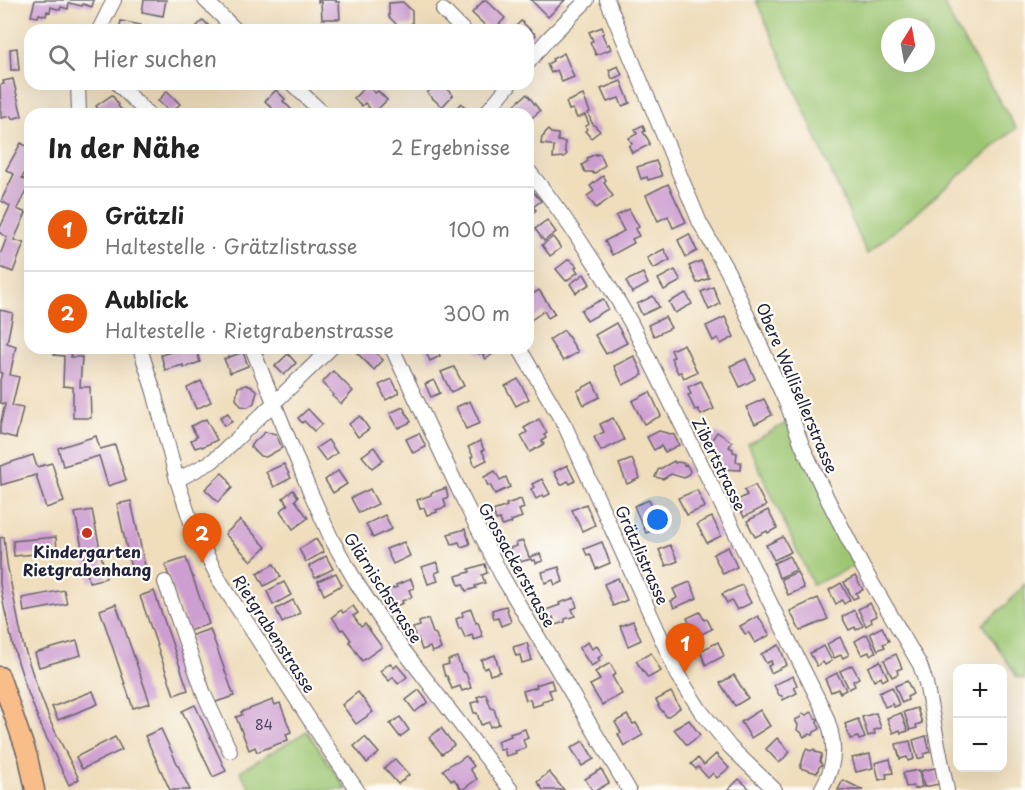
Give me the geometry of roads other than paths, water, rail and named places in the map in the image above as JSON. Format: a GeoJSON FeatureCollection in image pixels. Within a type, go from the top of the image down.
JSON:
{"type":"FeatureCollection","features":[{"type":"Feature","properties":{"kind":"main road"},"geometry":{"type":"LineString","coordinates":[[0,676],[28,758],[35,790]]}},
{"type":"Feature","properties":{"kind":"street"},"geometry":{"type":"LineString","coordinates":[[102,24],[114,0]]}},
{"type":"Feature","properties":{"kind":"street"},"geometry":{"type":"LineString","coordinates":[[205,0],[230,24]]}},
{"type":"Feature","properties":{"kind":"street"},"geometry":{"type":"LineString","coordinates":[[534,56],[587,0]]}},
{"type":"Feature","properties":{"kind":"street","name":"Obere Wallisellerstrasse"},"geometry":{"type":"LineString","coordinates":[[607,0],[700,223],[728,272],[788,406],[802,445],[862,566],[920,665],[926,683],[947,790]]}},
{"type":"Feature","properties":{"kind":"street"},"geometry":{"type":"LineString","coordinates":[[443,10],[458,24]]}},
{"type":"Feature","properties":{"kind":"street"},"geometry":{"type":"LineString","coordinates":[[78,90],[79,108]]}},
{"type":"Feature","properties":{"kind":"street"},"geometry":{"type":"LineString","coordinates":[[124,90],[142,108]]}},
{"type":"Feature","properties":{"kind":"street"},"geometry":{"type":"LineString","coordinates":[[298,90],[318,108]]}},
{"type":"Feature","properties":{"kind":"street"},"geometry":{"type":"LineString","coordinates":[[490,108],[505,90]]}},
{"type":"Feature","properties":{"kind":"street","name":"Zibertstrasse"},"geometry":{"type":"LineString","coordinates":[[534,177],[579,238],[631,323],[823,709],[830,725],[834,755],[831,769],[821,790]]}},
{"type":"Feature","properties":{"kind":"street","name":"Rietgrabenstrasse"},"geometry":{"type":"LineString","coordinates":[[143,354],[177,480],[193,528],[219,581],[357,790]]}},
{"type":"Feature","properties":{"kind":"street","name":"Glärnischstrasse"},"geometry":{"type":"LineString","coordinates":[[254,354],[308,487],[332,540],[356,582],[387,629],[511,790]]}},
{"type":"Feature","properties":{"kind":"street"},"geometry":{"type":"LineString","coordinates":[[177,480],[211,462],[222,453],[325,354]]}},
{"type":"Feature","properties":{"kind":"street","name":"Grossackerstrasse"},"geometry":{"type":"LineString","coordinates":[[395,354],[502,576],[629,790]]}},
{"type":"Feature","properties":{"kind":"street","name":"Grätzlistrasse"},"geometry":{"type":"LineString","coordinates":[[523,354],[565,426],[678,675],[700,710],[730,747],[775,790]]}},
{"type":"Feature","properties":{"kind":"street"},"geometry":{"type":"LineString","coordinates":[[165,582],[204,694],[230,751]]}},
{"type":"Feature","properties":{"kind":"place","name":"Kindergarten Rietgrabenhang"},"geometry":{"type":"Point","coordinates":[87,533]}},
{"type":"Feature","properties":{"kind":"place","name":"Aublick"},"geometry":{"type":"Point","coordinates":[202,563]}},
{"type":"Feature","properties":{"kind":"place","name":"Grätzli"},"geometry":{"type":"Point","coordinates":[685,673]}}]}
